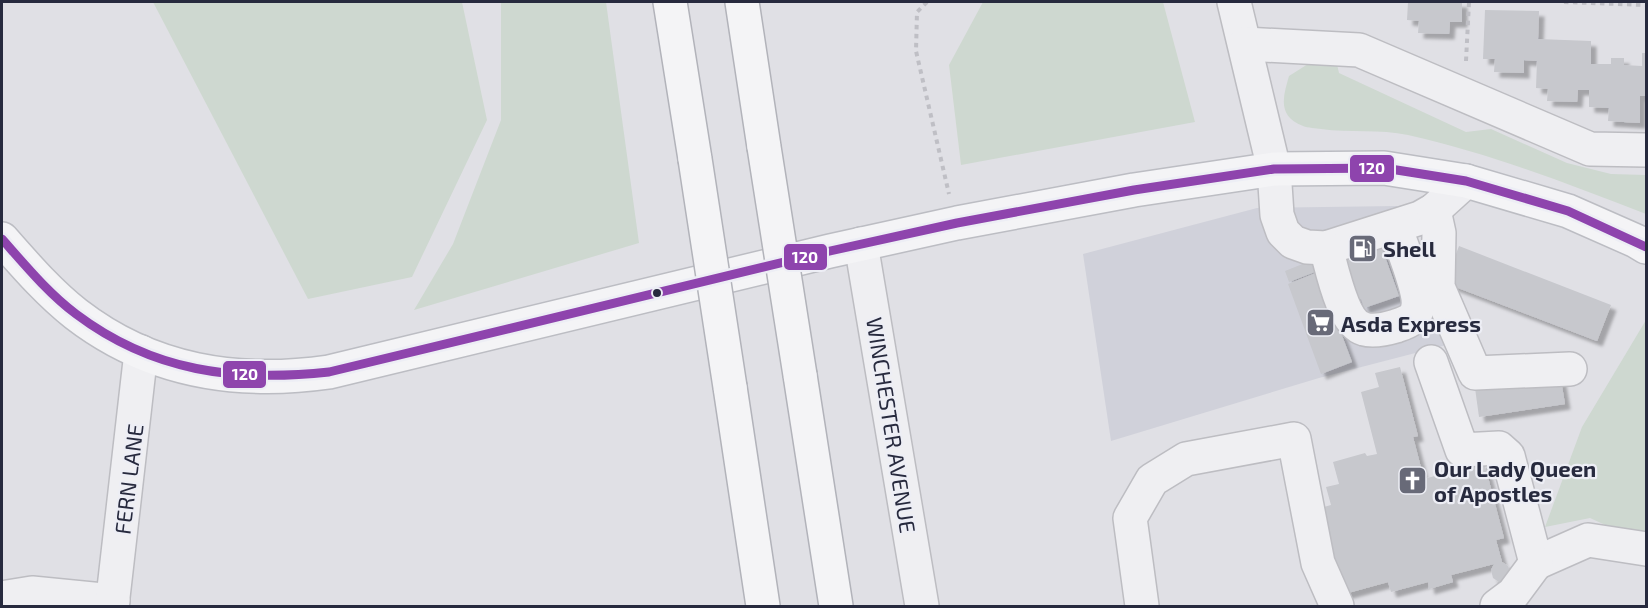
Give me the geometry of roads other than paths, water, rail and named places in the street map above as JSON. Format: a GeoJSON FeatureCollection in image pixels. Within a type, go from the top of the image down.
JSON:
{"type":"FeatureCollection","features":[{"type":"Feature","properties":{"kind":"main road"},"geometry":{"type":"LineString","coordinates":[[670,2],[763,606]]}},
{"type":"Feature","properties":{"kind":"main road"},"geometry":{"type":"LineString","coordinates":[[742,2],[836,606]]}},
{"type":"Feature","properties":{"kind":"main road"},"geometry":{"type":"LineString","coordinates":[[2,239],[26,266],[76,314],[104,332],[141,352],[175,365],[250,378],[302,376],[365,363],[957,223],[1134,190],[1274,169],[1384,168],[1466,181],[1568,211],[1647,247]]}},
{"type":"Feature","properties":{"kind":"street"},"geometry":{"type":"LineString","coordinates":[[1234,2],[1274,169],[1277,215],[1283,232],[1293,242],[1307,248],[1326,248],[1420,218],[1434,210],[1466,181]]}},
{"type":"Feature","properties":{"kind":"street"},"geometry":{"type":"LineString","coordinates":[[1245,44],[1359,50],[1590,148],[1647,150]]}},
{"type":"Feature","properties":{"kind":"street"},"geometry":{"type":"LineString","coordinates":[[1434,210],[1439,233],[1438,287],[1475,372],[1570,369]]}},
{"type":"Feature","properties":{"kind":"street"},"geometry":{"type":"LineString","coordinates":[[1326,248],[1345,309],[1354,324],[1365,330],[1381,330],[1410,322],[1415,315],[1418,299],[1395,226]]}},
{"type":"Feature","properties":{"kind":"street","name":"WINCHESTER AVENUE"},"geometry":{"type":"LineString","coordinates":[[861,244],[922,606]]}},
{"type":"Feature","properties":{"kind":"street","name":"FERN LANE"},"geometry":{"type":"LineString","coordinates":[[113,604],[141,352]]}},
{"type":"Feature","properties":{"kind":"street"},"geometry":{"type":"LineString","coordinates":[[1431,362],[1462,450],[1499,448],[1508,456],[1536,563]]}},
{"type":"Feature","properties":{"kind":"street"},"geometry":{"type":"LineString","coordinates":[[1142,606],[1130,518],[1152,480],[1186,459],[1294,439],[1318,563],[1337,606]]}},
{"type":"Feature","properties":{"kind":"street"},"geometry":{"type":"LineString","coordinates":[[1497,606],[1514,594],[1536,563],[1588,540],[1647,549]]}},
{"type":"Feature","properties":{"kind":"street"},"geometry":{"type":"LineString","coordinates":[[2,598],[32,593],[113,604]]}},
{"type":"Feature","properties":{"kind":"place","name":"Shell"},"geometry":{"type":"Point","coordinates":[1362,248]}},
{"type":"Feature","properties":{"kind":"place","name":"Asda Express"},"geometry":{"type":"Point","coordinates":[1320,323]}},
{"type":"Feature","properties":{"kind":"place","name":"Our Lady Queen of Apostles"},"geometry":{"type":"Point","coordinates":[1413,481]}}]}
